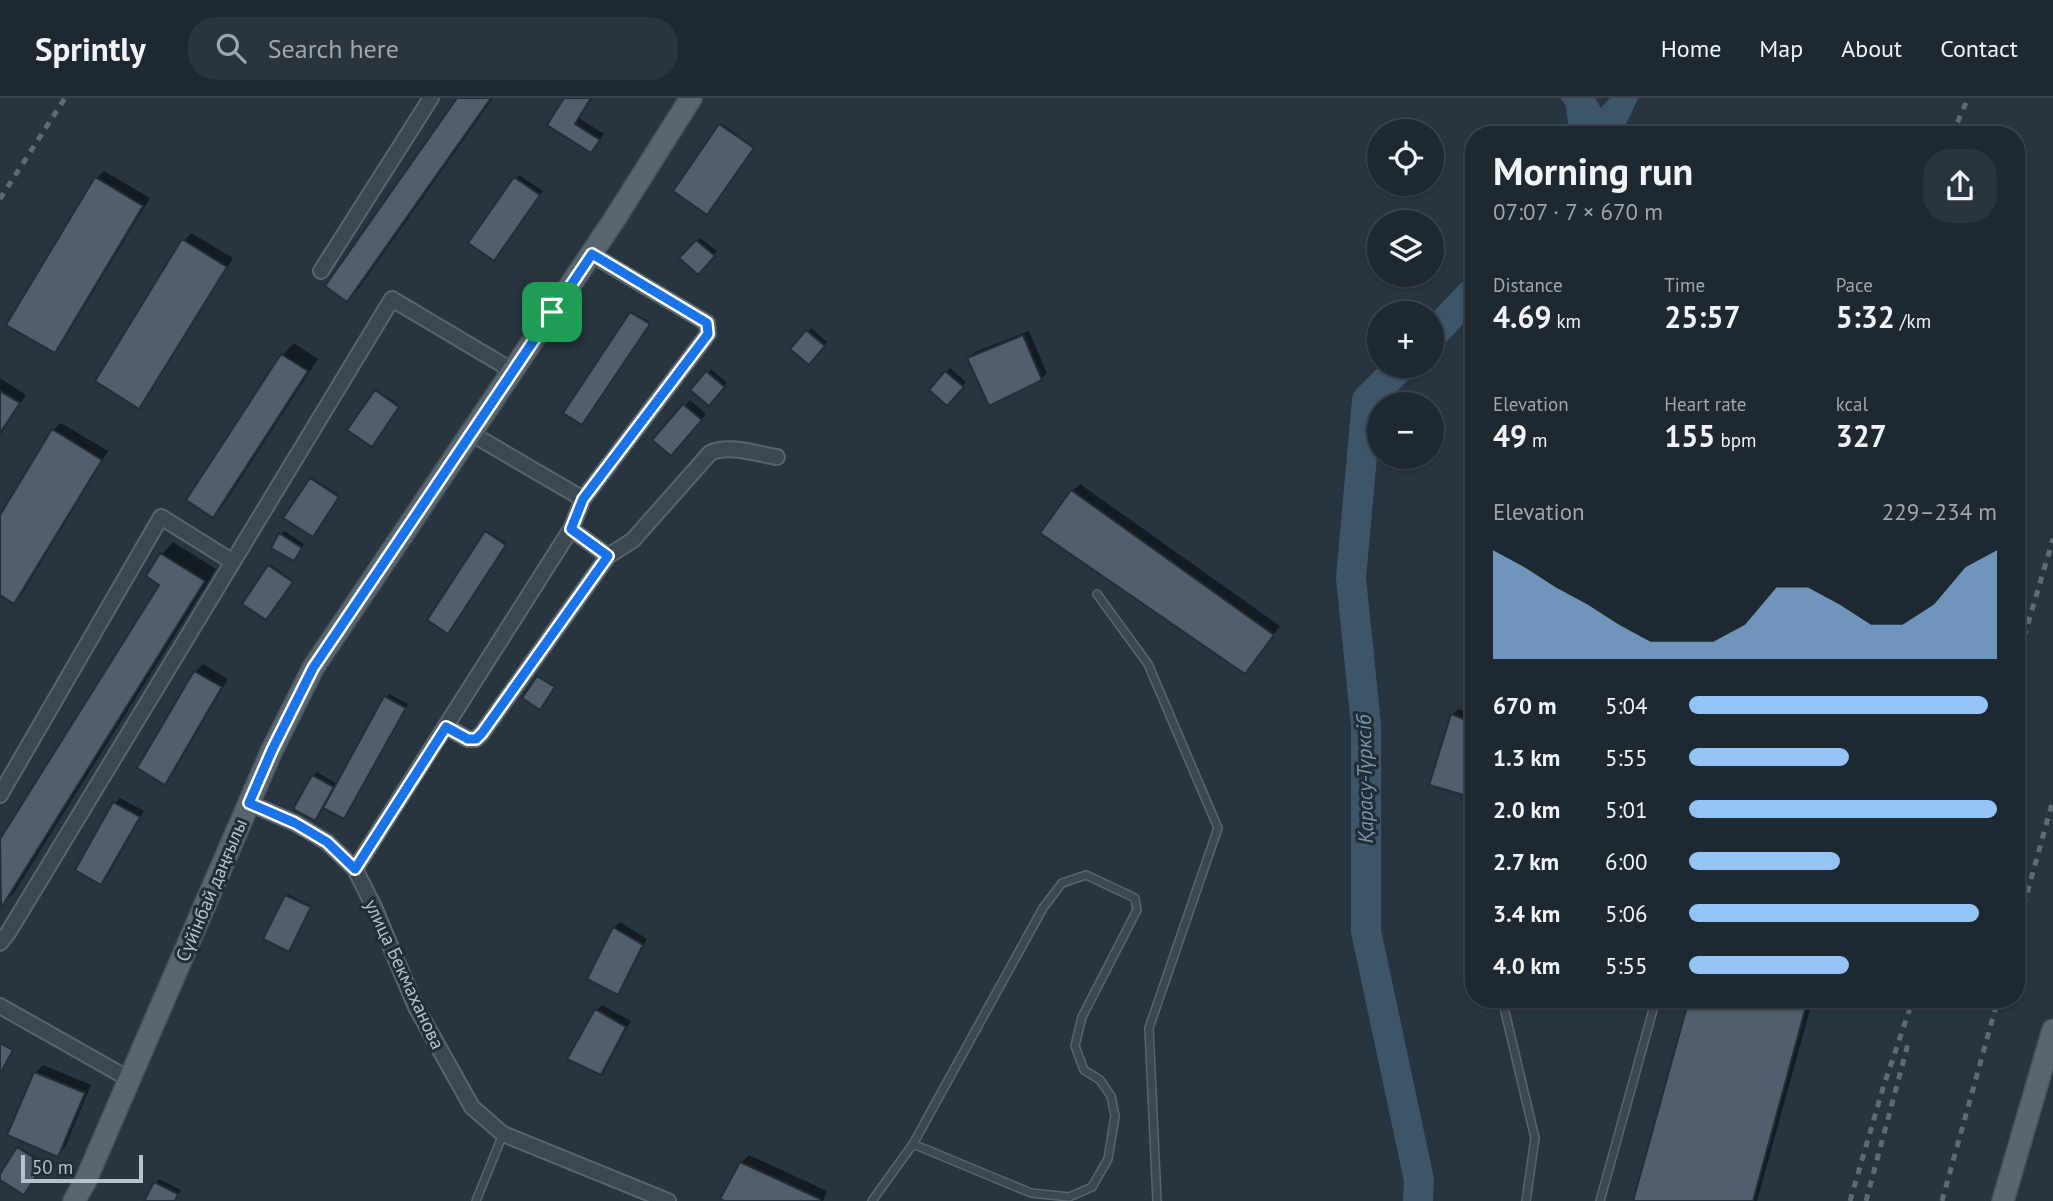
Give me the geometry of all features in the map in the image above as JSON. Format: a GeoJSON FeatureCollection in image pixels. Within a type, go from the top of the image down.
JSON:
{"type":"FeatureCollection","features":[{"type":"Feature","properties":{"kind":"main road","name":"Сүйінбай даңғылы"},"geometry":{"type":"LineString","coordinates":[[74,1201],[85,1182],[272,750],[313,668],[592,254],[691,98]]}},
{"type":"Feature","properties":{"kind":"main road"},"geometry":{"type":"LineString","coordinates":[[2003,1201],[2053,1030]]}},
{"type":"Feature","properties":{"kind":"street"},"geometry":{"type":"LineString","coordinates":[[321,271],[430,98]]}},
{"type":"Feature","properties":{"kind":"street"},"geometry":{"type":"LineString","coordinates":[[355,869],[571,529],[583,499],[708,334],[707,323],[592,254]]}},
{"type":"Feature","properties":{"kind":"street"},"geometry":{"type":"LineString","coordinates":[[3,934],[392,299],[513,371]]}},
{"type":"Feature","properties":{"kind":"street"},"geometry":{"type":"LineString","coordinates":[[472,434],[583,499]]}},
{"type":"Feature","properties":{"kind":"street"},"geometry":{"type":"LineString","coordinates":[[446,727],[468,739],[476,739],[482,733],[608,556],[633,540],[710,453],[727,450],[777,457]]}},
{"type":"Feature","properties":{"kind":"street"},"geometry":{"type":"LineString","coordinates":[[0,795],[161,517],[233,562]]}},
{"type":"Feature","properties":{"kind":"street"},"geometry":{"type":"LineString","coordinates":[[571,529],[608,556]]}},
{"type":"Feature","properties":{"kind":"street","name":"улица Бекмаханова"},"geometry":{"type":"LineString","coordinates":[[249,803],[295,823],[327,842],[355,869],[416,1007],[472,1107],[503,1134],[668,1201]]}},
{"type":"Feature","properties":{"kind":"street"},"geometry":{"type":"LineString","coordinates":[[0,1006],[129,1079]]}},
{"type":"Feature","properties":{"kind":"lane"},"geometry":{"type":"LineString","coordinates":[[1097,594],[1148,664],[1218,828],[1149,1028],[1157,1201]]}},
{"type":"Feature","properties":{"kind":"lane"},"geometry":{"type":"LineString","coordinates":[[872,1201],[913,1144],[1043,908],[1062,883],[1086,875],[1135,898],[1137,910],[1082,1017],[1075,1046],[1084,1070],[1100,1080],[1111,1096],[1115,1116],[1108,1159],[1092,1187],[1069,1197],[1031,1193],[913,1144]]}},
{"type":"Feature","properties":{"kind":"lane"},"geometry":{"type":"LineString","coordinates":[[1504,1008],[1535,1138],[1526,1201]]}},
{"type":"Feature","properties":{"kind":"lane"},"geometry":{"type":"LineString","coordinates":[[1600,1201],[1654,1008]]}},
{"type":"Feature","properties":{"kind":"lane"},"geometry":{"type":"LineString","coordinates":[[476,1201],[503,1134]]}},
{"type":"Feature","properties":{"kind":"water"},"geometry":{"type":"Polygon","coordinates":[[[1560,98],[1595,98],[1601,108],[1610,98],[1638,98],[1624,126],[1568,126],[1566,106],[1560,98]]]}},
{"type":"Feature","properties":{"kind":"building"},"geometry":{"type":"Polygon","coordinates":[[[457,98],[491,98],[347,302],[325,286],[457,98]]]}},
{"type":"Feature","properties":{"kind":"building"},"geometry":{"type":"Polygon","coordinates":[[[564,98],[591,98],[575,124],[600,140],[591,153],[547,125],[564,98]]]}},
{"type":"Feature","properties":{"kind":"building"},"geometry":{"type":"Polygon","coordinates":[[[719,124],[754,148],[707,215],[673,191],[719,124]]]}},
{"type":"Feature","properties":{"kind":"building"},"geometry":{"type":"Polygon","coordinates":[[[95,177],[143,206],[55,353],[6,325],[95,177]]]}},
{"type":"Feature","properties":{"kind":"building"},"geometry":{"type":"Polygon","coordinates":[[[514,177],[540,195],[494,261],[468,243],[514,177]]]}},
{"type":"Feature","properties":{"kind":"building"},"geometry":{"type":"Polygon","coordinates":[[[182,239],[227,267],[139,409],[95,381],[182,239]]]}},
{"type":"Feature","properties":{"kind":"building"},"geometry":{"type":"Polygon","coordinates":[[[696,240],[715,256],[698,275],[679,258],[696,240]]]}},
{"type":"Feature","properties":{"kind":"building"},"geometry":{"type":"Polygon","coordinates":[[[630,312],[650,324],[582,425],[563,413],[630,312]]]}},
{"type":"Feature","properties":{"kind":"building"},"geometry":{"type":"Polygon","coordinates":[[[806,330],[825,346],[809,365],[790,349],[806,330]]]}},
{"type":"Feature","properties":{"kind":"building"},"geometry":{"type":"Polygon","coordinates":[[[1023,335],[1042,380],[989,406],[967,358],[1023,335]]]}},
{"type":"Feature","properties":{"kind":"building"},"geometry":{"type":"Polygon","coordinates":[[[281,354],[308,371],[213,518],[186,500],[281,354]]]}},
{"type":"Feature","properties":{"kind":"building"},"geometry":{"type":"Polygon","coordinates":[[[706,371],[725,387],[709,406],[690,390],[706,371]]]}},
{"type":"Feature","properties":{"kind":"building"},"geometry":{"type":"Polygon","coordinates":[[[945,371],[964,387],[947,406],[929,390],[945,371]]]}},
{"type":"Feature","properties":{"kind":"building"},"geometry":{"type":"Polygon","coordinates":[[[375,390],[399,407],[372,447],[347,430],[375,390]]]}},
{"type":"Feature","properties":{"kind":"building"},"geometry":{"type":"Polygon","coordinates":[[[0,391],[20,403],[0,433],[0,391]]]}},
{"type":"Feature","properties":{"kind":"building"},"geometry":{"type":"Polygon","coordinates":[[[683,404],[702,420],[671,456],[652,440],[683,404]]]}},
{"type":"Feature","properties":{"kind":"building"},"geometry":{"type":"Polygon","coordinates":[[[52,429],[102,460],[14,604],[0,595],[0,515],[52,429]]]}},
{"type":"Feature","properties":{"kind":"building"},"geometry":{"type":"Polygon","coordinates":[[[310,478],[339,497],[313,537],[283,518],[310,478]]]}},
{"type":"Feature","properties":{"kind":"building"},"geometry":{"type":"Polygon","coordinates":[[[1071,490],[1274,635],[1245,674],[1040,533],[1071,490]]]}},
{"type":"Feature","properties":{"kind":"building"},"geometry":{"type":"Polygon","coordinates":[[[485,531],[506,545],[448,634],[427,620],[485,531]]]}},
{"type":"Feature","properties":{"kind":"building"},"geometry":{"type":"Polygon","coordinates":[[[279,533],[302,548],[294,561],[271,548],[279,533]]]}},
{"type":"Feature","properties":{"kind":"building"},"geometry":{"type":"Polygon","coordinates":[[[160,553],[205,581],[1,908],[0,839],[159,585],[146,576],[160,553]]]}},
{"type":"Feature","properties":{"kind":"building"},"geometry":{"type":"Polygon","coordinates":[[[268,565],[293,582],[266,620],[242,604],[268,565]]]}},
{"type":"Feature","properties":{"kind":"building"},"geometry":{"type":"Polygon","coordinates":[[[194,671],[222,687],[165,785],[137,768],[194,671]]]}},
{"type":"Feature","properties":{"kind":"building"},"geometry":{"type":"Polygon","coordinates":[[[537,676],[555,687],[540,710],[522,698],[537,676]]]}},
{"type":"Feature","properties":{"kind":"building"},"geometry":{"type":"Polygon","coordinates":[[[384,696],[406,708],[344,819],[323,808],[384,696]]]}},
{"type":"Feature","properties":{"kind":"building"},"geometry":{"type":"Polygon","coordinates":[[[1451,714],[1465,719],[1465,795],[1429,785],[1451,714]]]}},
{"type":"Feature","properties":{"kind":"building"},"geometry":{"type":"Polygon","coordinates":[[[312,775],[334,787],[315,821],[293,809],[312,775]]]}},
{"type":"Feature","properties":{"kind":"building"},"geometry":{"type":"Polygon","coordinates":[[[113,802],[140,817],[101,885],[75,870],[113,802]]]}},
{"type":"Feature","properties":{"kind":"building"},"geometry":{"type":"Polygon","coordinates":[[[285,895],[311,907],[289,952],[263,939],[285,895]]]}},
{"type":"Feature","properties":{"kind":"building"},"geometry":{"type":"Polygon","coordinates":[[[613,927],[643,945],[618,995],[587,979],[613,927]]]}},
{"type":"Feature","properties":{"kind":"building"},"geometry":{"type":"Polygon","coordinates":[[[1687,1008],[1806,1008],[1753,1201],[1633,1201],[1687,1008]]]}},
{"type":"Feature","properties":{"kind":"building"},"geometry":{"type":"Polygon","coordinates":[[[595,1009],[626,1027],[601,1075],[567,1059],[595,1009]]]}},
{"type":"Feature","properties":{"kind":"building"},"geometry":{"type":"Polygon","coordinates":[[[0,1043],[13,1050],[0,1074],[0,1043]]]}},
{"type":"Feature","properties":{"kind":"building"},"geometry":{"type":"Polygon","coordinates":[[[34,1072],[85,1093],[58,1157],[7,1135],[34,1072]]]}},
{"type":"Feature","properties":{"kind":"building"},"geometry":{"type":"Polygon","coordinates":[[[17,1147],[44,1164],[24,1195],[0,1180],[0,1174],[17,1147]]]}},
{"type":"Feature","properties":{"kind":"building"},"geometry":{"type":"Polygon","coordinates":[[[740,1162],[820,1201],[724,1201],[720,1199],[740,1162]]]}},
{"type":"Feature","properties":{"kind":"building"},"geometry":{"type":"Polygon","coordinates":[[[154,1182],[178,1194],[175,1201],[144,1201],[154,1182]]]}},
{"type":"Feature","properties":{"kind":"waterway","name":"Қарасу-Түрксіб"},"geometry":{"type":"LineString","coordinates":[[1444,322],[1465,300]]}},
{"type":"Feature","properties":{"kind":"waterway","name":"Қарасу-Түрксіб"},"geometry":{"type":"LineString","coordinates":[[1389,378],[1367,400],[1351,578],[1366,725],[1366,931],[1419,1180],[1418,1201]]}},
{"type":"Feature","properties":{"kind":"railway"},"geometry":{"type":"LineString","coordinates":[[0,199],[65,98]]}},
{"type":"Feature","properties":{"kind":"railway"},"geometry":{"type":"LineString","coordinates":[[1956,126],[1968,98]]}},
{"type":"Feature","properties":{"kind":"railway"},"geometry":{"type":"LineString","coordinates":[[2025,634],[2053,539]]}},
{"type":"Feature","properties":{"kind":"railway"},"geometry":{"type":"LineString","coordinates":[[2025,901],[2053,800]]}},
{"type":"Feature","properties":{"kind":"railway"},"geometry":{"type":"LineString","coordinates":[[1850,1201],[1910,1008]]}},
{"type":"Feature","properties":{"kind":"railway"},"geometry":{"type":"LineString","coordinates":[[1942,1201],[1996,1008]]}},
{"type":"Feature","properties":{"kind":"railway"},"geometry":{"type":"LineString","coordinates":[[1866,1201],[1909,1040]]}},
{"type":"Feature","properties":{"kind":"route"},"geometry":{"type":"LineString","coordinates":[[592,254],[707,323],[709,327],[708,334],[583,499],[571,529],[608,556],[482,733],[476,739],[468,739],[446,727],[355,869],[327,842],[295,823],[249,803],[313,668],[552,312],[592,254]]}}]}
